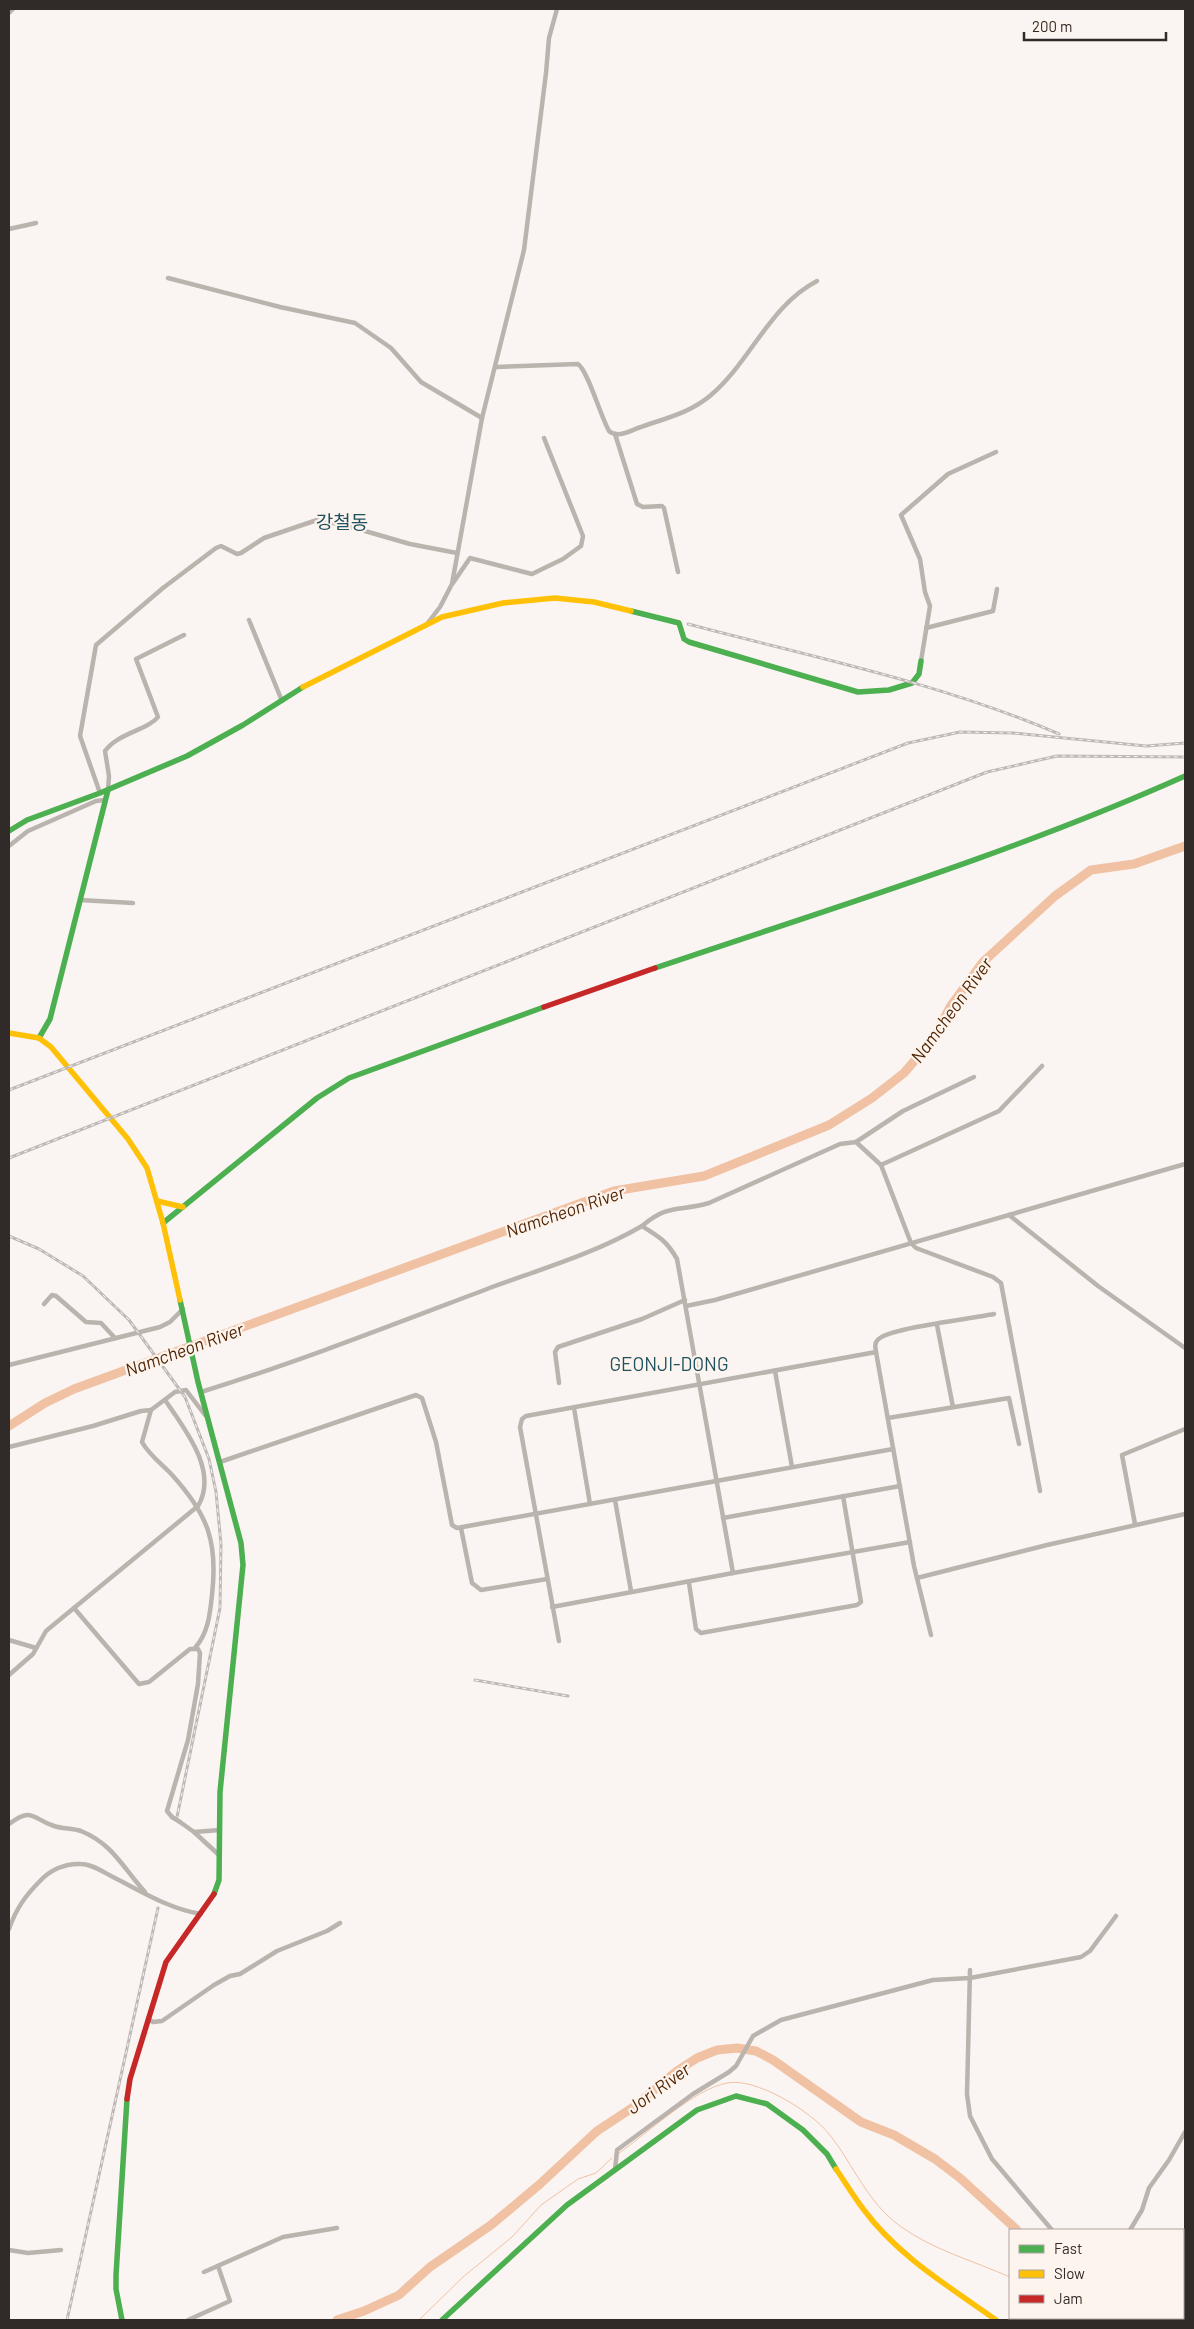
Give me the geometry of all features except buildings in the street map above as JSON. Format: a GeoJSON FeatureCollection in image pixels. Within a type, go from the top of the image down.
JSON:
{"type":"FeatureCollection","features":[{"type":"Feature","properties":{"kind":"main road"},"geometry":{"type":"LineString","coordinates":[[9,831],[27,820],[108,790],[200,749],[313,681],[442,617],[503,603],[541,598],[567,598],[610,605],[679,623],[684,639],[689,642],[851,691],[882,691],[912,683],[919,674],[921,661]]}},
{"type":"Feature","properties":{"kind":"main road"},"geometry":{"type":"LineString","coordinates":[[163,1222],[317,1098],[349,1078],[609,984],[1016,845],[1109,810],[1185,776]]}},
{"type":"Feature","properties":{"kind":"main road"},"geometry":{"type":"LineString","coordinates":[[39,1038],[50,1019],[108,790]]}},
{"type":"Feature","properties":{"kind":"main road"},"geometry":{"type":"LineString","coordinates":[[9,1033],[39,1038],[68,1066],[143,1158],[158,1200],[198,1382],[241,1543],[244,1566],[220,1792],[218,1886],[201,1914],[180,1940],[166,1962],[130,2079],[124,2114],[116,2282],[122,2320]]}},
{"type":"Feature","properties":{"kind":"main road"},"geometry":{"type":"LineString","coordinates":[[158,1200],[174,1207],[182,1207]]}},
{"type":"Feature","properties":{"kind":"main road"},"geometry":{"type":"LineString","coordinates":[[442,2320],[567,2205],[703,2106],[736,2096],[760,2101],[774,2107],[822,2147],[864,2211],[896,2244],[926,2269],[996,2320]]}},
{"type":"Feature","properties":{"kind":"street"},"geometry":{"type":"LineString","coordinates":[[9,14],[13,9]]}},
{"type":"Feature","properties":{"kind":"street"},"geometry":{"type":"LineString","coordinates":[[452,584],[482,418],[524,250],[549,38],[557,9]]}},
{"type":"Feature","properties":{"kind":"street"},"geometry":{"type":"LineString","coordinates":[[9,229],[36,223]]}},
{"type":"Feature","properties":{"kind":"street"},"geometry":{"type":"LineString","coordinates":[[168,278],[280,307],[355,323],[391,348],[421,382],[482,418]]}},
{"type":"Feature","properties":{"kind":"street"},"geometry":{"type":"LineString","coordinates":[[496,366],[578,364],[585,372],[599,413],[609,430],[615,434],[621,434],[687,412],[711,395],[730,376],[788,301],[801,289],[817,281]]}},
{"type":"Feature","properties":{"kind":"street"},"geometry":{"type":"LineString","coordinates":[[615,434],[638,504],[643,507],[662,506],[664,508],[678,572]]}},
{"type":"Feature","properties":{"kind":"street"},"geometry":{"type":"LineString","coordinates":[[426,625],[440,607],[452,584],[470,558],[532,574],[563,559],[581,546],[583,536],[544,438]]}},
{"type":"Feature","properties":{"kind":"street"},"geometry":{"type":"LineString","coordinates":[[921,661],[930,606],[925,592],[920,558],[902,515],[948,474],[996,452]]}},
{"type":"Feature","properties":{"kind":"street"},"geometry":{"type":"LineString","coordinates":[[100,793],[80,736],[96,645],[163,588],[216,548],[221,546],[237,554],[241,553],[264,538],[317,520],[344,525],[410,544],[457,553]]}},
{"type":"Feature","properties":{"kind":"street"},"geometry":{"type":"LineString","coordinates":[[926,628],[993,611],[997,589]]}},
{"type":"Feature","properties":{"kind":"street"},"geometry":{"type":"LineString","coordinates":[[249,620],[282,701]]}},
{"type":"Feature","properties":{"kind":"street"},"geometry":{"type":"LineString","coordinates":[[108,790],[109,776],[105,750],[129,732],[154,721],[158,717],[136,659],[184,635]]}},
{"type":"Feature","properties":{"kind":"street"},"geometry":{"type":"LineString","coordinates":[[9,846],[28,831],[96,801],[105,800]]}},
{"type":"Feature","properties":{"kind":"street"},"geometry":{"type":"LineString","coordinates":[[80,900],[133,902]]}},
{"type":"Feature","properties":{"kind":"street"},"geometry":{"type":"LineString","coordinates":[[881,1165],[1000,1111],[1042,1066]]}},
{"type":"Feature","properties":{"kind":"street"},"geometry":{"type":"LineString","coordinates":[[201,1392],[267,1372],[612,1242],[670,1208],[693,1207],[710,1202],[840,1144],[856,1142],[903,1112],[974,1077]]}},
{"type":"Feature","properties":{"kind":"street"},"geometry":{"type":"LineString","coordinates":[[856,1142],[881,1165],[911,1243],[916,1248],[992,1276],[1001,1283],[1040,1491]]}},
{"type":"Feature","properties":{"kind":"street"},"geometry":{"type":"LineString","coordinates":[[686,1306],[715,1300],[1185,1164]]}},
{"type":"Feature","properties":{"kind":"street"},"geometry":{"type":"LineString","coordinates":[[1010,1215],[1098,1286],[1185,1348]]}},
{"type":"Feature","properties":{"kind":"street"},"geometry":{"type":"LineString","coordinates":[[642,1226],[666,1240],[677,1260],[733,1573]]}},
{"type":"Feature","properties":{"kind":"street"},"geometry":{"type":"LineString","coordinates":[[44,1304],[52,1295],[56,1296],[79,1318],[86,1322],[101,1323],[115,1338]]}},
{"type":"Feature","properties":{"kind":"street"},"geometry":{"type":"LineString","coordinates":[[559,1383],[555,1352],[558,1347],[642,1319],[684,1300]]}},
{"type":"Feature","properties":{"kind":"street"},"geometry":{"type":"LineString","coordinates":[[9,1365],[160,1328],[170,1322],[183,1309]]}},
{"type":"Feature","properties":{"kind":"street"},"geometry":{"type":"LineString","coordinates":[[931,1635],[910,1542],[875,1343],[884,1336],[994,1314]]}},
{"type":"Feature","properties":{"kind":"street"},"geometry":{"type":"LineString","coordinates":[[937,1325],[952,1407]]}},
{"type":"Feature","properties":{"kind":"street"},"geometry":{"type":"LineString","coordinates":[[558,1641],[520,1423],[526,1416],[876,1352]]}},
{"type":"Feature","properties":{"kind":"street"},"geometry":{"type":"LineString","coordinates":[[775,1371],[792,1467]]}},
{"type":"Feature","properties":{"kind":"street"},"geometry":{"type":"LineString","coordinates":[[9,1446],[151,1410],[175,1392],[186,1390],[208,1419]]}},
{"type":"Feature","properties":{"kind":"street"},"geometry":{"type":"LineString","coordinates":[[220,1462],[416,1395],[422,1398],[436,1442],[452,1525],[461,1528],[893,1449]]}},
{"type":"Feature","properties":{"kind":"street"},"geometry":{"type":"LineString","coordinates":[[888,1418],[1009,1398],[1019,1444]]}},
{"type":"Feature","properties":{"kind":"street"},"geometry":{"type":"LineString","coordinates":[[9,1674],[33,1654],[46,1631],[198,1506],[205,1486],[194,1442],[165,1400]]}},
{"type":"Feature","properties":{"kind":"street"},"geometry":{"type":"LineString","coordinates":[[574,1408],[590,1504]]}},
{"type":"Feature","properties":{"kind":"street"},"geometry":{"type":"LineString","coordinates":[[74,1608],[139,1684],[150,1682],[190,1649],[195,1648],[206,1635],[214,1573],[210,1536],[204,1516],[198,1506],[142,1442],[151,1410]]}},
{"type":"Feature","properties":{"kind":"street"},"geometry":{"type":"LineString","coordinates":[[1135,1524],[1122,1455],[1185,1429]]}},
{"type":"Feature","properties":{"kind":"street"},"geometry":{"type":"LineString","coordinates":[[723,1518],[900,1486]]}},
{"type":"Feature","properties":{"kind":"street"},"geometry":{"type":"LineString","coordinates":[[689,1583],[696,1629],[705,1633],[776,1621],[860,1603],[843,1496]]}},
{"type":"Feature","properties":{"kind":"street"},"geometry":{"type":"LineString","coordinates":[[615,1500],[631,1591]]}},
{"type":"Feature","properties":{"kind":"street"},"geometry":{"type":"LineString","coordinates":[[917,1578],[1135,1524],[1185,1514]]}},
{"type":"Feature","properties":{"kind":"street"},"geometry":{"type":"LineString","coordinates":[[461,1528],[472,1583],[476,1588],[481,1590],[546,1579]]}},
{"type":"Feature","properties":{"kind":"street"},"geometry":{"type":"LineString","coordinates":[[552,1607],[631,1591],[689,1583],[733,1573],[910,1542]]}},
{"type":"Feature","properties":{"kind":"street"},"geometry":{"type":"LineString","coordinates":[[9,1640],[36,1648]]}},
{"type":"Feature","properties":{"kind":"street"},"geometry":{"type":"LineString","coordinates":[[195,1648],[200,1653],[201,1660],[198,1684],[188,1740],[166,1811],[194,1832],[220,1856]]}},
{"type":"Feature","properties":{"kind":"street"},"geometry":{"type":"LineString","coordinates":[[9,1824],[20,1816],[31,1815],[55,1826],[72,1828],[94,1837],[108,1846],[147,1895]]}},
{"type":"Feature","properties":{"kind":"street"},"geometry":{"type":"LineString","coordinates":[[194,1832],[220,1830]]}},
{"type":"Feature","properties":{"kind":"street"},"geometry":{"type":"LineString","coordinates":[[9,1929],[19,1904],[48,1872],[83,1864],[186,1912],[201,1914]]}},
{"type":"Feature","properties":{"kind":"street"},"geometry":{"type":"LineString","coordinates":[[615,2170],[615,2155],[619,2148],[693,2094],[729,2072],[740,2060],[750,2040],[765,2027],[795,2015],[933,1980],[970,1978],[1081,1957],[1090,1951],[1116,1916]]}},
{"type":"Feature","properties":{"kind":"street"},"geometry":{"type":"LineString","coordinates":[[148,2019],[153,2022],[162,2022],[214,1985],[230,1976],[240,1974],[277,1951],[327,1931],[340,1923]]}},
{"type":"Feature","properties":{"kind":"street"},"geometry":{"type":"LineString","coordinates":[[970,1970],[967,2094],[970,2116],[992,2159],[1051,2229]]}},
{"type":"Feature","properties":{"kind":"street"},"geometry":{"type":"LineString","coordinates":[[1131,2229],[1142,2210],[1148,2188],[1169,2160],[1185,2132]]}},
{"type":"Feature","properties":{"kind":"street"},"geometry":{"type":"LineString","coordinates":[[204,2272],[283,2237],[337,2228]]}},
{"type":"Feature","properties":{"kind":"street"},"geometry":{"type":"LineString","coordinates":[[9,2250],[36,2253],[61,2250]]}},
{"type":"Feature","properties":{"kind":"street"},"geometry":{"type":"LineString","coordinates":[[188,2320],[230,2301],[218,2266]]}},
{"type":"Feature","properties":{"kind":"waterway","name":"Namcheon River"},"geometry":{"type":"LineString","coordinates":[[9,1426],[45,1403],[74,1389],[614,1191],[704,1176],[829,1125],[872,1098],[904,1073],[934,1038],[950,1007],[983,962],[1055,896],[1091,870],[1134,864],[1185,846]]}},
{"type":"Feature","properties":{"kind":"waterway","name":"Jori River"},"geometry":{"type":"LineString","coordinates":[[337,2320],[364,2311],[399,2295],[430,2267],[491,2225],[540,2184],[597,2131],[635,2106],[677,2071],[697,2058],[717,2050],[737,2048],[756,2051],[773,2060],[861,2122],[894,2135],[935,2159],[960,2178],[1016,2229]]}},
{"type":"Feature","properties":{"kind":"waterway"},"geometry":{"type":"LineString","coordinates":[[619,2153],[700,2094],[727,2083],[752,2085],[767,2090],[796,2106],[821,2125],[838,2146],[869,2194],[888,2216],[900,2226],[926,2242],[1009,2277]]}},
{"type":"Feature","properties":{"kind":"waterway"},"geometry":{"type":"LineString","coordinates":[[419,2320],[463,2277],[512,2237],[541,2205],[578,2179],[596,2173],[612,2158]]}},
{"type":"Feature","properties":{"kind":"railway"},"geometry":{"type":"LineString","coordinates":[[688,624],[922,685],[1014,716],[1059,734]]}},
{"type":"Feature","properties":{"kind":"railway"},"geometry":{"type":"LineString","coordinates":[[9,1090],[908,743],[960,732],[1013,733],[1146,746],[1185,743]]}},
{"type":"Feature","properties":{"kind":"railway"},"geometry":{"type":"LineString","coordinates":[[9,1158],[987,772],[1057,756],[1185,757]]}},
{"type":"Feature","properties":{"kind":"railway"},"geometry":{"type":"LineString","coordinates":[[9,1236],[39,1249],[83,1276],[129,1320],[185,1397],[209,1459],[216,1492],[221,1544],[220,1608],[177,1817]]}},
{"type":"Feature","properties":{"kind":"railway"},"geometry":{"type":"LineString","coordinates":[[475,1680],[568,1696]]}},
{"type":"Feature","properties":{"kind":"railway"},"geometry":{"type":"LineString","coordinates":[[67,2320],[158,1908]]}},
{"type":"Feature","properties":{"kind":"traffic: fast"},"geometry":{"type":"LineString","coordinates":[[631,611],[679,623],[684,639],[689,642],[858,692],[889,690],[912,683],[919,674],[921,661]]}},
{"type":"Feature","properties":{"kind":"traffic: fast"},"geometry":{"type":"LineString","coordinates":[[9,831],[27,820],[100,793],[187,756],[243,725],[303,687]]}},
{"type":"Feature","properties":{"kind":"traffic: fast"},"geometry":{"type":"LineString","coordinates":[[655,968],[988,855],[1120,804],[1185,776]]}},
{"type":"Feature","properties":{"kind":"traffic: fast"},"geometry":{"type":"LineString","coordinates":[[39,1038],[50,1019],[108,790]]}},
{"type":"Feature","properties":{"kind":"traffic: fast"},"geometry":{"type":"LineString","coordinates":[[163,1223],[317,1098],[349,1078],[544,1007]]}},
{"type":"Feature","properties":{"kind":"traffic: fast"},"geometry":{"type":"LineString","coordinates":[[180,1300],[198,1382],[241,1543],[243,1565],[220,1792],[219,1880],[214,1894]]}},
{"type":"Feature","properties":{"kind":"traffic: fast"},"geometry":{"type":"LineString","coordinates":[[442,2320],[567,2205],[697,2110],[736,2096],[767,2104],[803,2130],[827,2154],[836,2169]]}},
{"type":"Feature","properties":{"kind":"traffic: fast"},"geometry":{"type":"LineString","coordinates":[[122,2320],[116,2289],[116,2275],[127,2099]]}},
{"type":"Feature","properties":{"kind":"traffic: slow"},"geometry":{"type":"LineString","coordinates":[[303,687],[442,617],[503,603],[555,598],[594,602],[631,611]]}},
{"type":"Feature","properties":{"kind":"traffic: slow"},"geometry":{"type":"LineString","coordinates":[[9,1033],[39,1038],[51,1047],[128,1139],[147,1168],[163,1223],[180,1300]]}},
{"type":"Feature","properties":{"kind":"traffic: slow"},"geometry":{"type":"LineString","coordinates":[[157,1201],[183,1207]]}},
{"type":"Feature","properties":{"kind":"traffic: slow"},"geometry":{"type":"LineString","coordinates":[[836,2169],[864,2210],[892,2242],[943,2283],[996,2320]]}},
{"type":"Feature","properties":{"kind":"traffic: jam"},"geometry":{"type":"LineString","coordinates":[[544,1007],[655,968]]}},
{"type":"Feature","properties":{"kind":"traffic: jam"},"geometry":{"type":"LineString","coordinates":[[127,2099],[130,2079],[166,1962],[214,1894]]}},
{"type":"Feature","properties":{"kind":"district","name":"강철동"},"geometry":{"type":"Point","coordinates":[342,521]}},
{"type":"Feature","properties":{"kind":"district","name":"GEONJI-DONG"},"geometry":{"type":"Point","coordinates":[669,1363]}}]}
